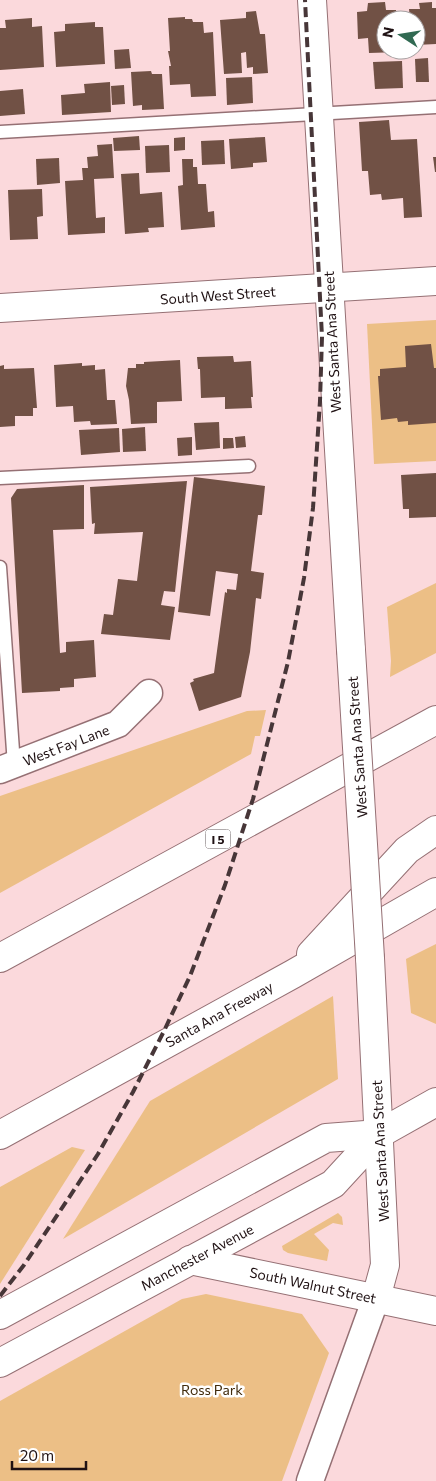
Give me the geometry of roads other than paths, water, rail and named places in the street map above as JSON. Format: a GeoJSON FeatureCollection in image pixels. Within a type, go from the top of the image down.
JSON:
{"type":"FeatureCollection","features":[{"type":"Feature","properties":{"kind":"main road","name":"West Santa Ana Street"},"geometry":{"type":"LineString","coordinates":[[312,0],[380,1134],[384,1264],[376,1298]]}},
{"type":"Feature","properties":{"kind":"main road","name":"South West Street"},"geometry":{"type":"LineString","coordinates":[[0,308],[436,281]]}},
{"type":"Feature","properties":{"kind":"main road","name":"I 5"},"geometry":{"type":"LineString","coordinates":[[0,958],[436,720]]}},
{"type":"Feature","properties":{"kind":"main road"},"geometry":{"type":"LineString","coordinates":[[293,974],[407,850],[436,830]]}},
{"type":"Feature","properties":{"kind":"main road","name":"Santa Ana Freeway"},"geometry":{"type":"LineString","coordinates":[[0,1135],[293,974],[436,892]]}},
{"type":"Feature","properties":{"kind":"main road","name":"Manchester Avenue"},"geometry":{"type":"LineString","coordinates":[[0,1363],[333,1184],[380,1134],[436,1102]]}},
{"type":"Feature","properties":{"kind":"main road","name":"Manchester Avenue"},"geometry":{"type":"LineString","coordinates":[[0,1315],[326,1138],[380,1134]]}},
{"type":"Feature","properties":{"kind":"main road","name":"South Walnut Street"},"geometry":{"type":"LineString","coordinates":[[190,1260],[436,1311]]}},
{"type":"Feature","properties":{"kind":"street","name":"West Fay Lane"},"geometry":{"type":"LineString","coordinates":[[7,767],[118,724],[149,693]]}},
{"type":"Feature","properties":{"kind":"street","name":"West Santa Ana Street"},"geometry":{"type":"LineString","coordinates":[[310,1481],[376,1298]]}},
{"type":"Feature","properties":{"kind":"lane"},"geometry":{"type":"LineString","coordinates":[[0,132],[436,107]]}},
{"type":"Feature","properties":{"kind":"lane"},"geometry":{"type":"LineString","coordinates":[[0,478],[249,466]]}},
{"type":"Feature","properties":{"kind":"lane"},"geometry":{"type":"LineString","coordinates":[[0,567],[7,767]]}},
{"type":"Feature","properties":{"kind":"railway"},"geometry":{"type":"LineString","coordinates":[[0,1296],[24,1265],[98,1154],[133,1092],[190,976],[225,885],[253,799],[288,662],[304,578],[313,508],[322,337],[305,0]]}},
{"type":"Feature","properties":{"kind":"park label","name":"Ross Park"},"geometry":{"type":"Point","coordinates":[212,1389]}}]}
